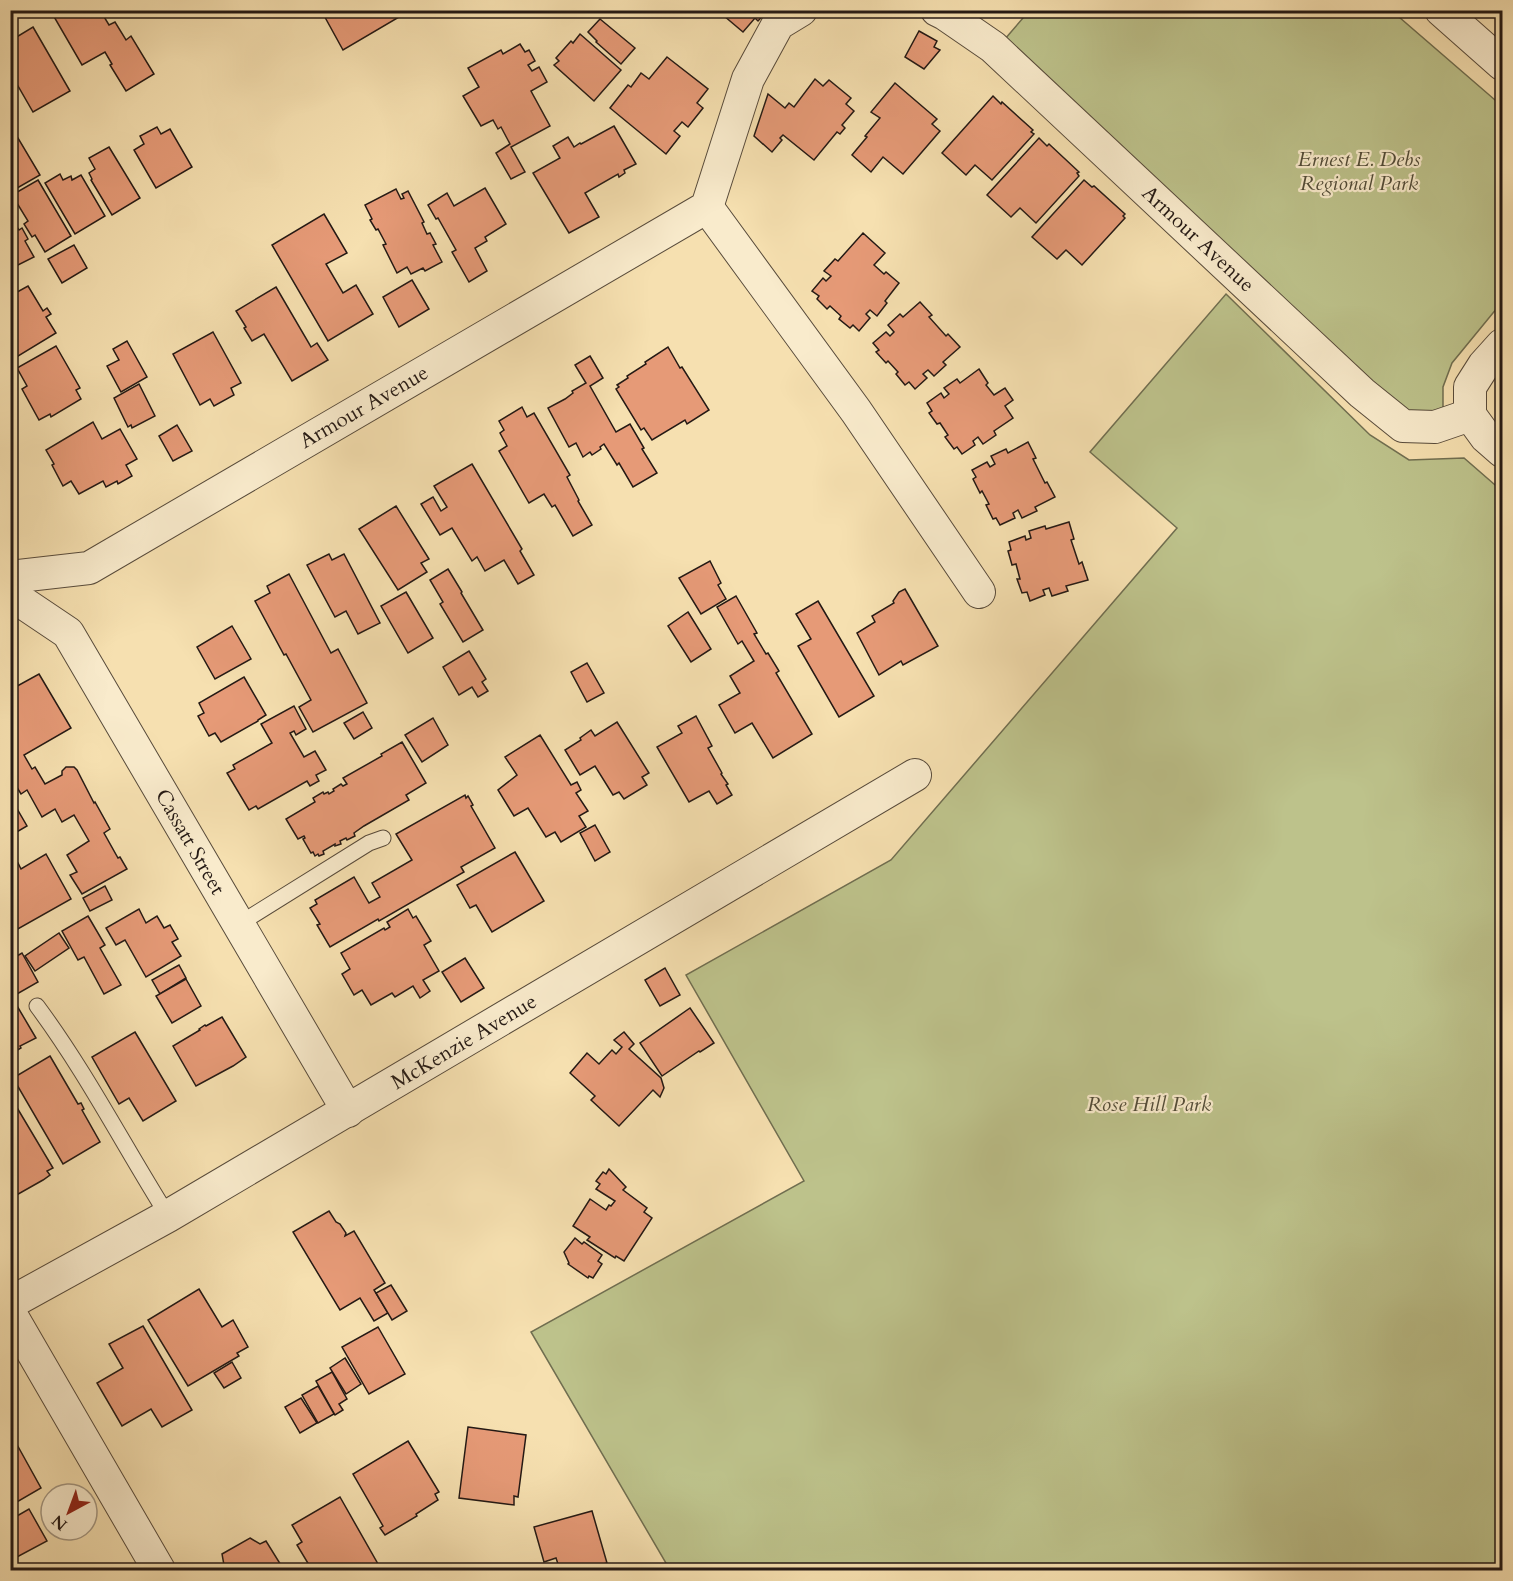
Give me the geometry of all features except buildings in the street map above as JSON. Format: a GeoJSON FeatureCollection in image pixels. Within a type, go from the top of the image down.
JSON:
{"type":"FeatureCollection","features":[{"type":"Feature","properties":{"kind":"street"},"geometry":{"type":"LineString","coordinates":[[801,10],[778,24],[748,79],[706,207],[856,411],[979,592]]}},
{"type":"Feature","properties":{"kind":"street","name":"Armour Avenue"},"geometry":{"type":"LineString","coordinates":[[938,10],[993,47],[1362,393],[1403,426],[1435,427],[1470,415]]}},
{"type":"Feature","properties":{"kind":"street"},"geometry":{"type":"LineString","coordinates":[[1441,10],[1503,64]]}},
{"type":"Feature","properties":{"kind":"street","name":"Armour Avenue"},"geometry":{"type":"LineString","coordinates":[[10,577],[89,568],[706,207]]}},
{"type":"Feature","properties":{"kind":"street"},"geometry":{"type":"LineString","coordinates":[[1503,345],[1484,365],[1470,387],[1470,415],[1486,437],[1503,451]]}},
{"type":"Feature","properties":{"kind":"street","name":"Cassatt Street"},"geometry":{"type":"LineString","coordinates":[[10,594],[68,633],[348,1111]]}},
{"type":"Feature","properties":{"kind":"street","name":"McKenzie Avenue"},"geometry":{"type":"LineString","coordinates":[[10,1303],[168,1216],[348,1111],[915,775]]}},
{"type":"Feature","properties":{"kind":"street"},"geometry":{"type":"LineString","coordinates":[[10,1312],[159,1570]]}},
{"type":"Feature","properties":{"kind":"lane"},"geometry":{"type":"LineString","coordinates":[[239,924],[369,843],[383,838]]}},
{"type":"Feature","properties":{"kind":"lane"},"geometry":{"type":"LineString","coordinates":[[37,1006],[63,1041],[168,1216]]}},
{"type":"Feature","properties":{"kind":"green space","name":"Ernest E. Debs Regional Park"},"geometry":{"type":"Polygon","coordinates":[[[1029,11],[1392,11],[1502,106],[1502,302],[1452,363],[1443,387],[1443,407],[1436,415],[1422,418],[1397,404],[1005,39],[1029,11]]]}},
{"type":"Feature","properties":{"kind":"green space","name":"Rose Hill Park"},"geometry":{"type":"Polygon","coordinates":[[[1226,294],[1370,435],[1409,460],[1464,458],[1502,491],[1502,1570],[670,1570],[531,1332],[804,1181],[686,975],[891,860],[1177,528],[1090,452],[1226,294]]]}}]}
